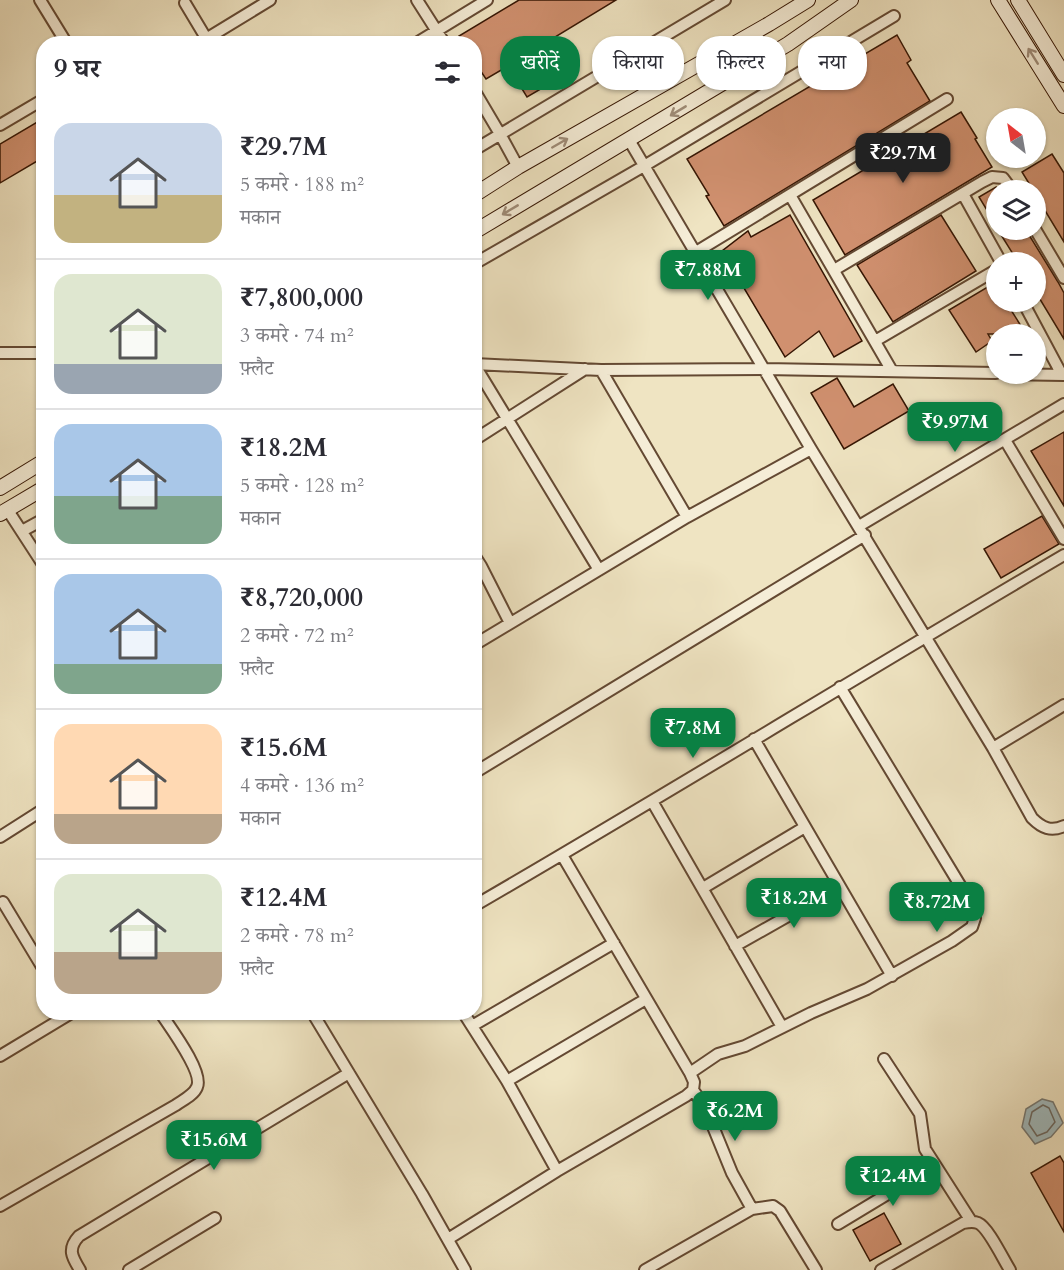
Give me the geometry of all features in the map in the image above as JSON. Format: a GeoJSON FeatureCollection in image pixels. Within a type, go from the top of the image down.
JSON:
{"type":"FeatureCollection","features":[{"type":"Feature","properties":{"kind":"street"},"geometry":{"type":"LineString","coordinates":[[40,0],[62,36]]}},
{"type":"Feature","properties":{"kind":"street"},"geometry":{"type":"LineString","coordinates":[[216,36],[270,0]]}},
{"type":"Feature","properties":{"kind":"street"},"geometry":{"type":"LineString","coordinates":[[417,0],[440,36]]}},
{"type":"Feature","properties":{"kind":"street"},"geometry":{"type":"LineString","coordinates":[[427,36],[487,0]]}},
{"type":"Feature","properties":{"kind":"street"},"geometry":{"type":"LineString","coordinates":[[482,145],[724,0]]}},
{"type":"Feature","properties":{"kind":"street"},"geometry":{"type":"LineString","coordinates":[[482,190],[808,0]]}},
{"type":"Feature","properties":{"kind":"street"},"geometry":{"type":"LineString","coordinates":[[482,227],[788,44],[851,0]]}},
{"type":"Feature","properties":{"kind":"street"},"geometry":{"type":"LineString","coordinates":[[998,0],[1064,106]]}},
{"type":"Feature","properties":{"kind":"street"},"geometry":{"type":"LineString","coordinates":[[1018,0],[1064,75]]}},
{"type":"Feature","properties":{"kind":"street"},"geometry":{"type":"LineString","coordinates":[[185,3],[205,36]]}},
{"type":"Feature","properties":{"kind":"street"},"geometry":{"type":"LineString","coordinates":[[482,259],[644,166],[894,16]]}},
{"type":"Feature","properties":{"kind":"street"},"geometry":{"type":"LineString","coordinates":[[696,252],[947,99]]}},
{"type":"Feature","properties":{"kind":"street"},"geometry":{"type":"LineString","coordinates":[[0,124],[36,104]]}},
{"type":"Feature","properties":{"kind":"street"},"geometry":{"type":"LineString","coordinates":[[482,104],[518,167]]}},
{"type":"Feature","properties":{"kind":"street"},"geometry":{"type":"LineString","coordinates":[[629,140],[811,449],[993,748],[1032,818],[1040,827],[1050,829],[1064,826]]}},
{"type":"Feature","properties":{"kind":"street"},"geometry":{"type":"LineString","coordinates":[[987,180],[992,177],[1004,180]]}},
{"type":"Feature","properties":{"kind":"street"},"geometry":{"type":"LineString","coordinates":[[834,270],[986,181]]}},
{"type":"Feature","properties":{"kind":"street"},"geometry":{"type":"LineString","coordinates":[[963,194],[995,252]]}},
{"type":"Feature","properties":{"kind":"street"},"geometry":{"type":"LineString","coordinates":[[790,195],[891,371]]}},
{"type":"Feature","properties":{"kind":"street"},"geometry":{"type":"LineString","coordinates":[[1042,240],[1064,278]]}},
{"type":"Feature","properties":{"kind":"street"},"geometry":{"type":"LineString","coordinates":[[875,342],[986,276]]}},
{"type":"Feature","properties":{"kind":"street"},"geometry":{"type":"LineString","coordinates":[[1028,312],[1063,375],[1046,375]]}},
{"type":"Feature","properties":{"kind":"street"},"geometry":{"type":"LineString","coordinates":[[0,352],[36,354]]}},
{"type":"Feature","properties":{"kind":"street"},"geometry":{"type":"LineString","coordinates":[[482,364],[601,370],[764,369],[986,373]]}},
{"type":"Feature","properties":{"kind":"street"},"geometry":{"type":"LineString","coordinates":[[482,435],[585,369]]}},
{"type":"Feature","properties":{"kind":"street"},"geometry":{"type":"LineString","coordinates":[[601,370],[687,517]]}},
{"type":"Feature","properties":{"kind":"street"},"geometry":{"type":"LineString","coordinates":[[482,377],[598,570]]}},
{"type":"Feature","properties":{"kind":"street"},"geometry":{"type":"LineString","coordinates":[[482,768],[1064,404]]}},
{"type":"Feature","properties":{"kind":"street"},"geometry":{"type":"LineString","coordinates":[[1005,440],[1064,539]]}},
{"type":"Feature","properties":{"kind":"street"},"geometry":{"type":"LineString","coordinates":[[482,640],[687,517],[811,449]]}},
{"type":"Feature","properties":{"kind":"street"},"geometry":{"type":"LineString","coordinates":[[0,488],[36,466]]}},
{"type":"Feature","properties":{"kind":"street"},"geometry":{"type":"LineString","coordinates":[[36,493],[4,512],[22,531],[36,553]]}},
{"type":"Feature","properties":{"kind":"street"},"geometry":{"type":"LineString","coordinates":[[22,531],[36,523]]}},
{"type":"Feature","properties":{"kind":"street"},"geometry":{"type":"LineString","coordinates":[[482,901],[1064,555]]}},
{"type":"Feature","properties":{"kind":"street"},"geometry":{"type":"LineString","coordinates":[[482,576],[510,623]]}},
{"type":"Feature","properties":{"kind":"street"},"geometry":{"type":"LineString","coordinates":[[690,1073],[718,1054],[745,1046],[892,976],[972,927],[975,918],[969,900],[840,687]]}},
{"type":"Feature","properties":{"kind":"street"},"geometry":{"type":"LineString","coordinates":[[993,748],[1064,705]]}},
{"type":"Feature","properties":{"kind":"street"},"geometry":{"type":"LineString","coordinates":[[754,738],[892,976]]}},
{"type":"Feature","properties":{"kind":"street"},"geometry":{"type":"LineString","coordinates":[[652,801],[782,1027]]}},
{"type":"Feature","properties":{"kind":"street"},"geometry":{"type":"LineString","coordinates":[[0,837],[36,814]]}},
{"type":"Feature","properties":{"kind":"street"},"geometry":{"type":"LineString","coordinates":[[703,888],[805,827]]}},
{"type":"Feature","properties":{"kind":"street"},"geometry":{"type":"LineString","coordinates":[[562,855],[690,1073],[694,1082],[693,1090],[710,1118],[732,1173],[752,1209]]}},
{"type":"Feature","properties":{"kind":"street"},"geometry":{"type":"LineString","coordinates":[[735,946],[839,887]]}},
{"type":"Feature","properties":{"kind":"street"},"geometry":{"type":"LineString","coordinates":[[3,902],[36,957]]}},
{"type":"Feature","properties":{"kind":"street"},"geometry":{"type":"LineString","coordinates":[[472,1026],[614,943]]}},
{"type":"Feature","properties":{"kind":"street"},"geometry":{"type":"LineString","coordinates":[[507,1081],[646,999]]}},
{"type":"Feature","properties":{"kind":"street"},"geometry":{"type":"LineString","coordinates":[[0,1056],[59,1020]]}},
{"type":"Feature","properties":{"kind":"street"},"geometry":{"type":"LineString","coordinates":[[0,1206],[190,1096],[197,1086],[198,1077],[193,1064],[165,1020]]}},
{"type":"Feature","properties":{"kind":"street"},"geometry":{"type":"LineString","coordinates":[[317,1020],[465,1270]]}},
{"type":"Feature","properties":{"kind":"street"},"geometry":{"type":"LineString","coordinates":[[468,1020],[507,1081],[557,1171]]}},
{"type":"Feature","properties":{"kind":"street"},"geometry":{"type":"LineString","coordinates":[[884,1059],[920,1114],[923,1124],[922,1140],[934,1166],[971,1221]]}},
{"type":"Feature","properties":{"kind":"street"},"geometry":{"type":"LineString","coordinates":[[80,1270],[72,1257],[71,1250],[73,1242],[79,1236],[348,1073]]}},
{"type":"Feature","properties":{"kind":"street"},"geometry":{"type":"LineString","coordinates":[[448,1239],[693,1090]]}},
{"type":"Feature","properties":{"kind":"street"},"geometry":{"type":"LineString","coordinates":[[838,1224],[934,1166]]}},
{"type":"Feature","properties":{"kind":"street"},"geometry":{"type":"LineString","coordinates":[[645,1270],[752,1209],[773,1206],[780,1211],[816,1270]]}},
{"type":"Feature","properties":{"kind":"street"},"geometry":{"type":"LineString","coordinates":[[129,1270],[215,1218]]}},
{"type":"Feature","properties":{"kind":"street"},"geometry":{"type":"LineString","coordinates":[[881,1270],[963,1223],[971,1221],[979,1223],[986,1230],[1010,1270]]}},
{"type":"Feature","properties":{"kind":"water"},"geometry":{"type":"Polygon","coordinates":[[[1042,1099],[1053,1102],[1063,1123],[1051,1137],[1035,1144],[1022,1127],[1026,1109],[1042,1099]]]}},
{"type":"Feature","properties":{"kind":"building"},"geometry":{"type":"Polygon","coordinates":[[[519,0],[616,0],[557,36],[500,36],[500,71],[486,79],[482,73],[482,36],[459,36],[519,0]]]}},
{"type":"Feature","properties":{"kind":"building"},"geometry":{"type":"Polygon","coordinates":[[[897,35],[911,60],[907,63],[930,101],[724,226],[706,196],[709,195],[687,159],[804,90],[867,90],[867,53],[897,35]]]}},
{"type":"Feature","properties":{"kind":"building"},"geometry":{"type":"Polygon","coordinates":[[[523,90],[539,90],[527,97],[523,90]]]}},
{"type":"Feature","properties":{"kind":"building"},"geometry":{"type":"Polygon","coordinates":[[[961,112],[986,157],[986,168],[990,168],[845,255],[813,200],[961,112]]]}},
{"type":"Feature","properties":{"kind":"building"},"geometry":{"type":"Polygon","coordinates":[[[36,123],[36,162],[0,183],[0,144],[36,123]]]}},
{"type":"Feature","properties":{"kind":"building"},"geometry":{"type":"Polygon","coordinates":[[[1052,154],[1064,173],[1064,242],[1046,212],[1046,180],[1027,180],[1022,172],[1029,168],[1046,168],[1046,158],[1052,154]]]}},
{"type":"Feature","properties":{"kind":"building"},"geometry":{"type":"Polygon","coordinates":[[[986,193],[986,209],[979,197],[986,193]]]}},
{"type":"Feature","properties":{"kind":"building"},"geometry":{"type":"Polygon","coordinates":[[[790,215],[862,341],[834,357],[819,331],[785,357],[722,251],[748,231],[751,237],[790,215]]]}},
{"type":"Feature","properties":{"kind":"building"},"geometry":{"type":"Polygon","coordinates":[[[941,215],[976,271],[893,322],[857,265],[941,215]]]}},
{"type":"Feature","properties":{"kind":"building"},"geometry":{"type":"Polygon","coordinates":[[[1004,240],[1032,240],[1040,252],[1012,252],[1004,240]]]}},
{"type":"Feature","properties":{"kind":"building"},"geometry":{"type":"Polygon","coordinates":[[[1046,262],[1064,293],[1064,339],[1046,309],[1046,262]]]}},
{"type":"Feature","properties":{"kind":"building"},"geometry":{"type":"Polygon","coordinates":[[[986,288],[986,312],[1012,312],[1020,324],[986,324],[986,345],[976,352],[949,310],[986,288]]]}},
{"type":"Feature","properties":{"kind":"building"},"geometry":{"type":"Polygon","coordinates":[[[837,378],[854,407],[893,384],[909,411],[844,449],[811,393],[837,378]]]}},
{"type":"Feature","properties":{"kind":"building"},"geometry":{"type":"Polygon","coordinates":[[[1064,432],[1064,506],[1031,451],[1064,432]]]}},
{"type":"Feature","properties":{"kind":"building"},"geometry":{"type":"Polygon","coordinates":[[[1042,516],[1059,544],[1001,578],[984,549],[1042,516]]]}},
{"type":"Feature","properties":{"kind":"building"},"geometry":{"type":"Polygon","coordinates":[[[1060,1156],[1064,1163],[1064,1232],[1031,1173],[1060,1156]]]}},
{"type":"Feature","properties":{"kind":"building"},"geometry":{"type":"Polygon","coordinates":[[[884,1213],[901,1244],[870,1261],[853,1230],[884,1213]]]}}]}
